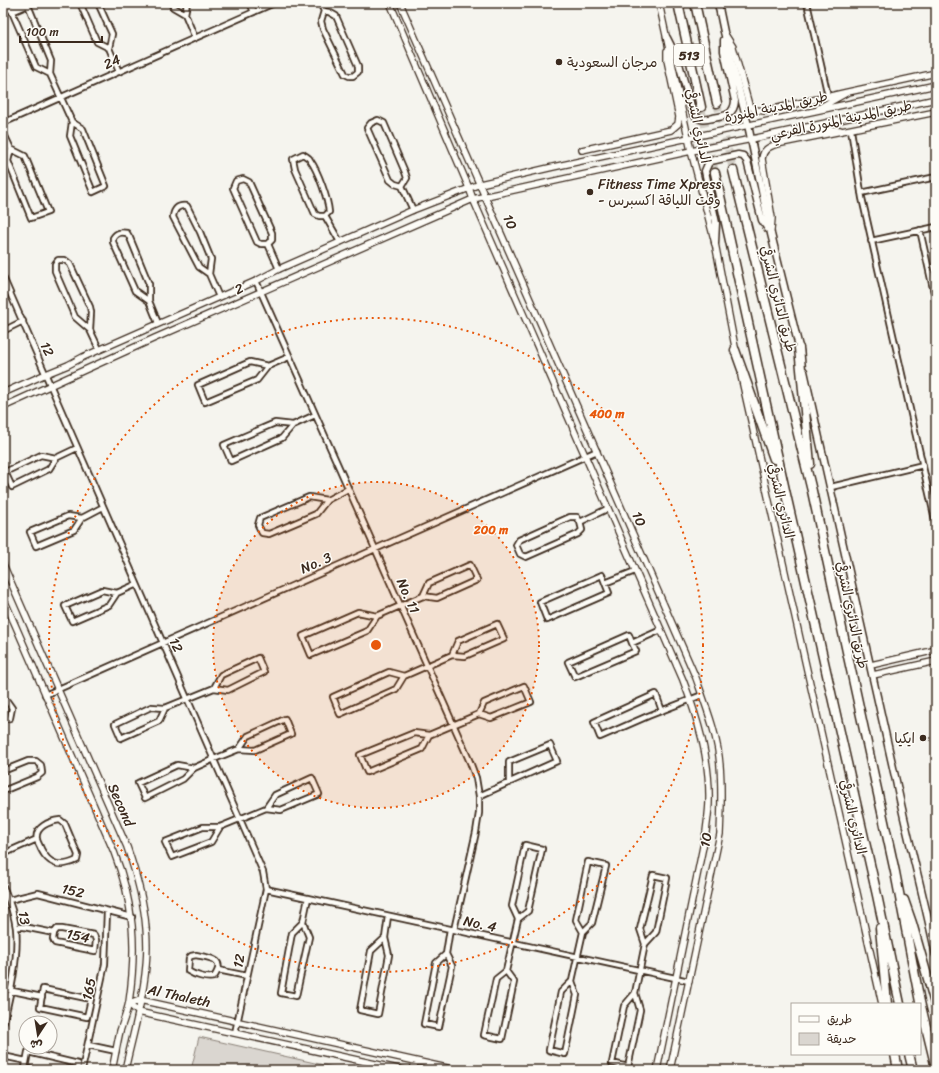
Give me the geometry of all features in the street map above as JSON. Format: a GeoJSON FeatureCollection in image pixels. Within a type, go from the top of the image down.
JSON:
{"type":"FeatureCollection","features":[{"type":"Feature","properties":{"kind":"highway","name":"513"},"geometry":{"type":"LineString","coordinates":[[678,3],[701,107]]}},
{"type":"Feature","properties":{"kind":"highway","name":"513"},"geometry":{"type":"LineString","coordinates":[[695,3],[717,103]]}},
{"type":"Feature","properties":{"kind":"highway","name":"طريق الدائري الشرقي"},"geometry":{"type":"LineString","coordinates":[[733,170],[812,491],[894,872],[920,1003]]}},
{"type":"Feature","properties":{"kind":"highway"},"geometry":{"type":"LineString","coordinates":[[715,173],[878,895],[900,1003]]}},
{"type":"Feature","properties":{"kind":"highway"},"geometry":{"type":"LineString","coordinates":[[799,348],[812,491]]}},
{"type":"Feature","properties":{"kind":"highway"},"geometry":{"type":"LineString","coordinates":[[735,350],[786,490]]}},
{"type":"Feature","properties":{"kind":"highway"},"geometry":{"type":"LineString","coordinates":[[894,872],[912,923],[936,1007]]}},
{"type":"Feature","properties":{"kind":"highway"},"geometry":{"type":"LineString","coordinates":[[878,895],[887,1003]]}},
{"type":"Feature","properties":{"kind":"highway","name":"طريق الدائري الشرقي"},"geometry":{"type":"LineString","coordinates":[[921,1006],[936,1068]]}},
{"type":"Feature","properties":{"kind":"highway"},"geometry":{"type":"LineString","coordinates":[[894,1055],[898,1070]]}},
{"type":"Feature","properties":{"kind":"highway"},"geometry":{"type":"LineString","coordinates":[[909,1055],[913,1070]]}},
{"type":"Feature","properties":{"kind":"main road"},"geometry":{"type":"LineString","coordinates":[[718,3],[724,32],[752,139],[770,234],[799,348],[831,486],[896,783],[936,955]]}},
{"type":"Feature","properties":{"kind":"main road"},"geometry":{"type":"LineString","coordinates":[[667,38],[678,60],[693,113],[697,118],[702,120],[725,116],[735,107],[735,100],[724,51],[724,32]]}},
{"type":"Feature","properties":{"kind":"main road"},"geometry":{"type":"LineString","coordinates":[[715,243],[716,224],[705,171],[711,160],[738,155],[743,156],[748,161],[762,220],[770,234]]}},
{"type":"Feature","properties":{"kind":"street"},"geometry":{"type":"LineString","coordinates":[[3,12],[23,3]]}},
{"type":"Feature","properties":{"kind":"street"},"geometry":{"type":"LineString","coordinates":[[80,3],[97,42],[110,48]]}},
{"type":"Feature","properties":{"kind":"street"},"geometry":{"type":"LineString","coordinates":[[98,3],[112,34],[110,48],[119,72]]}},
{"type":"Feature","properties":{"kind":"street"},"geometry":{"type":"LineString","coordinates":[[172,3],[173,7],[185,14]]}},
{"type":"Feature","properties":{"kind":"street"},"geometry":{"type":"LineString","coordinates":[[187,3],[185,14],[196,38]]}},
{"type":"Feature","properties":{"kind":"street"},"geometry":{"type":"LineString","coordinates":[[250,3],[254,12]]}},
{"type":"Feature","properties":{"kind":"street","name":"24"},"geometry":{"type":"LineString","coordinates":[[3,123],[274,3]]}},
{"type":"Feature","properties":{"kind":"street"},"geometry":{"type":"LineString","coordinates":[[320,3],[324,11],[322,21],[323,30],[345,74],[353,76],[358,72],[358,66],[343,31],[336,16],[324,11]]}},
{"type":"Feature","properties":{"kind":"street","name":"10"},"geometry":{"type":"LineString","coordinates":[[390,3],[473,200],[695,710],[707,766],[709,801],[706,832],[657,1070]]}},
{"type":"Feature","properties":{"kind":"street","name":"10"},"geometry":{"type":"LineString","coordinates":[[401,3],[702,695],[715,738],[720,765],[722,800],[720,834],[670,1070]]}},
{"type":"Feature","properties":{"kind":"street","name":"الدائري الشرقي"},"geometry":{"type":"LineString","coordinates":[[659,3],[690,151],[715,243],[735,350],[882,1003]]}},
{"type":"Feature","properties":{"kind":"street"},"geometry":{"type":"LineString","coordinates":[[807,3],[828,96]]}},
{"type":"Feature","properties":{"kind":"street"},"geometry":{"type":"LineString","coordinates":[[50,74],[36,67],[12,12],[28,5],[51,61],[50,74],[72,122],[70,136],[93,192],[106,186],[83,129],[72,122]]}},
{"type":"Feature","properties":{"kind":"street","name":"طريق المدينة المنورة الفرعي"},"geometry":{"type":"LineString","coordinates":[[724,32],[732,47],[749,105],[755,110],[765,111],[936,73]]}},
{"type":"Feature","properties":{"kind":"street"},"geometry":{"type":"LineString","coordinates":[[582,150],[671,130],[678,124],[679,118],[667,60],[667,38]]}},
{"type":"Feature","properties":{"kind":"street","name":"طريق المدينة المنورة"},"geometry":{"type":"LineString","coordinates":[[480,184],[936,85]]}},
{"type":"Feature","properties":{"kind":"street","name":"طريق المدينة المنورة الفرعي"},"geometry":{"type":"LineString","coordinates":[[813,111],[848,92]]}},
{"type":"Feature","properties":{"kind":"street","name":"طريق المدينة المنورة"},"geometry":{"type":"LineString","coordinates":[[485,197],[690,151],[936,99]]}},
{"type":"Feature","properties":{"kind":"street","name":"طريق المدينة المنورة الفرعي"},"geometry":{"type":"LineString","coordinates":[[770,234],[772,218],[762,159],[762,154],[765,150],[777,144],[936,112]]}},
{"type":"Feature","properties":{"kind":"street"},"geometry":{"type":"LineString","coordinates":[[402,186],[407,178],[384,123],[378,120],[371,122],[367,128],[390,180],[395,184],[402,186],[414,210]]}},
{"type":"Feature","properties":{"kind":"street"},"geometry":{"type":"LineString","coordinates":[[798,129],[851,130],[861,193],[871,240],[936,524]]}},
{"type":"Feature","properties":{"kind":"street"},"geometry":{"type":"LineString","coordinates":[[3,132],[11,149],[25,156],[48,212],[31,218],[8,161],[11,149]]}},
{"type":"Feature","properties":{"kind":"street"},"geometry":{"type":"LineString","coordinates":[[303,154],[310,159],[324,192],[329,212],[325,216],[315,214],[295,169],[293,159],[303,154]]}},
{"type":"Feature","properties":{"kind":"street"},"geometry":{"type":"LineString","coordinates":[[861,193],[936,177]]}},
{"type":"Feature","properties":{"kind":"street"},"geometry":{"type":"LineString","coordinates":[[243,179],[249,182],[272,234],[272,240],[268,244],[261,244],[257,242],[233,188],[236,181],[243,179]]}},
{"type":"Feature","properties":{"kind":"street","name":"2"},"geometry":{"type":"LineString","coordinates":[[3,393],[68,365],[99,349],[256,281],[340,242],[414,210],[480,184]]}},
{"type":"Feature","properties":{"kind":"street","name":"2"},"geometry":{"type":"LineString","coordinates":[[3,407],[260,292],[473,200],[485,197]]}},
{"type":"Feature","properties":{"kind":"street"},"geometry":{"type":"LineString","coordinates":[[209,274],[198,267],[173,217],[173,212],[177,207],[187,206],[191,212],[211,258],[209,274],[219,297]]}},
{"type":"Feature","properties":{"kind":"street"},"geometry":{"type":"LineString","coordinates":[[325,216],[340,242]]}},
{"type":"Feature","properties":{"kind":"street"},"geometry":{"type":"LineString","coordinates":[[871,240],[936,226]]}},
{"type":"Feature","properties":{"kind":"street"},"geometry":{"type":"LineString","coordinates":[[920,230],[936,302]]}},
{"type":"Feature","properties":{"kind":"street"},"geometry":{"type":"LineString","coordinates":[[149,301],[135,291],[113,242],[113,238],[116,234],[121,232],[127,233],[130,238],[149,284],[149,301],[158,324]]}},
{"type":"Feature","properties":{"kind":"street"},"geometry":{"type":"LineString","coordinates":[[268,244],[279,269]]}},
{"type":"Feature","properties":{"kind":"street"},"geometry":{"type":"LineString","coordinates":[[90,330],[90,307],[70,264],[65,260],[58,260],[55,264],[54,271],[75,317],[90,330],[99,349]]}},
{"type":"Feature","properties":{"kind":"street","name":"12"},"geometry":{"type":"LineString","coordinates":[[3,277],[263,872],[266,889],[235,1033]]}},
{"type":"Feature","properties":{"kind":"street","name":"No. 11"},"geometry":{"type":"LineString","coordinates":[[256,281],[454,725],[476,778],[479,796],[479,814],[476,832],[446,954]]}},
{"type":"Feature","properties":{"kind":"street"},"geometry":{"type":"LineString","coordinates":[[3,331],[22,321]]}},
{"type":"Feature","properties":{"kind":"street"},"geometry":{"type":"LineString","coordinates":[[268,366],[250,362],[198,385],[206,402],[257,380],[268,366],[289,357]]}},
{"type":"Feature","properties":{"kind":"street"},"geometry":{"type":"LineString","coordinates":[[293,425],[275,422],[224,445],[231,461],[282,438],[293,425],[315,415]]}},
{"type":"Feature","properties":{"kind":"street"},"geometry":{"type":"LineString","coordinates":[[56,458],[41,455],[5,472],[12,487],[49,469],[56,458],[77,448]]}},
{"type":"Feature","properties":{"kind":"street","name":"No. 3"},"geometry":{"type":"LineString","coordinates":[[45,695],[597,451]]}},
{"type":"Feature","properties":{"kind":"street"},"geometry":{"type":"LineString","coordinates":[[831,486],[923,465]]}},
{"type":"Feature","properties":{"kind":"street"},"geometry":{"type":"LineString","coordinates":[[327,500],[309,497],[260,518],[258,525],[262,533],[269,534],[316,514],[327,500],[348,489]]}},
{"type":"Feature","properties":{"kind":"street"},"geometry":{"type":"LineString","coordinates":[[82,518],[68,516],[30,532],[36,546],[74,530],[82,518],[103,507]]}},
{"type":"Feature","properties":{"kind":"street"},"geometry":{"type":"LineString","coordinates":[[580,522],[607,509]]}},
{"type":"Feature","properties":{"kind":"street"},"geometry":{"type":"LineString","coordinates":[[570,517],[577,517],[580,522],[582,530],[578,534],[526,557],[520,554],[516,545],[520,540],[570,517]]}},
{"type":"Feature","properties":{"kind":"street","name":"Second"},"geometry":{"type":"LineString","coordinates":[[3,564],[127,848],[138,882],[146,929],[147,951],[138,1012],[125,1070]]}},
{"type":"Feature","properties":{"kind":"street"},"geometry":{"type":"LineString","coordinates":[[377,616],[358,612],[303,636],[311,654],[367,632],[377,616],[423,596],[437,598],[477,580],[470,565],[429,583],[423,596]]}},
{"type":"Feature","properties":{"kind":"street"},"geometry":{"type":"LineString","coordinates":[[606,583],[635,571]]}},
{"type":"Feature","properties":{"kind":"street"},"geometry":{"type":"LineString","coordinates":[[602,575],[606,583],[609,593],[547,620],[540,602],[602,575]]}},
{"type":"Feature","properties":{"kind":"street"},"geometry":{"type":"LineString","coordinates":[[117,594],[102,590],[65,606],[72,621],[109,605],[117,594],[137,584]]}},
{"type":"Feature","properties":{"kind":"street","name":"Second"},"geometry":{"type":"LineString","coordinates":[[3,597],[122,872],[132,917],[133,951],[129,1004],[112,1070]]}},
{"type":"Feature","properties":{"kind":"street"},"geometry":{"type":"LineString","coordinates":[[404,676],[389,672],[333,697],[340,714],[396,689],[404,676],[452,655],[465,656],[504,639],[497,624],[458,641],[452,655]]}},
{"type":"Feature","properties":{"kind":"street"},"geometry":{"type":"LineString","coordinates":[[632,643],[661,630]]}},
{"type":"Feature","properties":{"kind":"street"},"geometry":{"type":"LineString","coordinates":[[629,635],[632,643],[636,651],[575,678],[568,662],[629,635]]}},
{"type":"Feature","properties":{"kind":"street"},"geometry":{"type":"LineString","coordinates":[[871,665],[936,650]]}},
{"type":"Feature","properties":{"kind":"street"},"geometry":{"type":"LineString","coordinates":[[166,708],[159,721],[121,738],[115,724],[151,707],[166,708],[214,688],[228,690],[264,672],[258,658],[221,675],[214,688]]}},
{"type":"Feature","properties":{"kind":"street"},"geometry":{"type":"LineString","coordinates":[[873,675],[936,662]]}},
{"type":"Feature","properties":{"kind":"street"},"geometry":{"type":"LineString","coordinates":[[429,735],[422,749],[367,772],[360,756],[414,733],[429,735],[454,725],[479,714],[484,703],[524,686],[531,702],[491,718],[479,714]]}},
{"type":"Feature","properties":{"kind":"street"},"geometry":{"type":"LineString","coordinates":[[662,711],[656,694],[594,722],[600,737],[702,695]]}},
{"type":"Feature","properties":{"kind":"street"},"geometry":{"type":"LineString","coordinates":[[3,702],[7,701],[12,708],[10,718],[3,720]]}},
{"type":"Feature","properties":{"kind":"street"},"geometry":{"type":"LineString","coordinates":[[194,768],[177,765],[138,783],[145,798],[184,779],[194,768],[214,759],[240,749],[255,750],[291,734],[285,719],[248,736],[240,749]]}},
{"type":"Feature","properties":{"kind":"street"},"geometry":{"type":"LineString","coordinates":[[479,796],[557,761],[550,745],[509,762],[508,782]]}},
{"type":"Feature","properties":{"kind":"street"},"geometry":{"type":"LineString","coordinates":[[3,771],[28,761],[36,761],[41,765],[42,773],[37,777],[3,791]]}},
{"type":"Feature","properties":{"kind":"street"},"geometry":{"type":"LineString","coordinates":[[220,827],[211,842],[172,857],[165,842],[203,827],[220,827],[266,808],[281,810],[319,794],[312,778],[275,795],[266,808]]}},
{"type":"Feature","properties":{"kind":"street"},"geometry":{"type":"LineString","coordinates":[[60,820],[65,824],[76,849],[78,855],[77,860],[61,865],[50,862],[46,858],[37,839],[41,827],[52,821],[60,820]]}},
{"type":"Feature","properties":{"kind":"street"},"geometry":{"type":"LineString","coordinates":[[3,854],[37,839]]}},
{"type":"Feature","properties":{"kind":"street"},"geometry":{"type":"LineString","coordinates":[[506,971],[514,982],[502,1039],[484,1036],[496,979],[506,971],[518,919],[528,910],[542,849],[525,845],[512,906],[518,919]]}},
{"type":"Feature","properties":{"kind":"street"},"geometry":{"type":"LineString","coordinates":[[572,981],[577,995],[565,1054],[549,1050],[562,992],[572,981],[583,932],[592,923],[606,866],[588,862],[576,920],[583,932]]}},
{"type":"Feature","properties":{"kind":"street"},"geometry":{"type":"LineString","coordinates":[[635,993],[640,1010],[628,1067],[612,1064],[624,1006],[635,993],[640,970],[645,944],[640,929],[653,875],[667,878],[656,932],[645,944]]}},
{"type":"Feature","properties":{"kind":"street","name":"13"},"geometry":{"type":"LineString","coordinates":[[3,886],[9,900],[16,927],[16,953],[3,1025]]}},
{"type":"Feature","properties":{"kind":"street","name":"No. 4"},"geometry":{"type":"LineString","coordinates":[[266,889],[689,981]]}},
{"type":"Feature","properties":{"kind":"street","name":"152"},"geometry":{"type":"LineString","coordinates":[[9,900],[38,893],[132,917]]}},
{"type":"Feature","properties":{"kind":"street"},"geometry":{"type":"LineString","coordinates":[[303,922],[309,937],[296,996],[280,993],[292,933],[303,922],[308,898]]}},
{"type":"Feature","properties":{"kind":"street","name":"165"},"geometry":{"type":"LineString","coordinates":[[82,1070],[105,964],[107,910]]}},
{"type":"Feature","properties":{"kind":"street"},"geometry":{"type":"LineString","coordinates":[[384,938],[371,951],[360,1010],[378,1014],[389,955],[384,938],[388,916]]}},
{"type":"Feature","properties":{"kind":"street","name":"154"},"geometry":{"type":"LineString","coordinates":[[16,927],[24,927],[54,933]]}},
{"type":"Feature","properties":{"kind":"street","name":"154"},"geometry":{"type":"LineString","coordinates":[[57,929],[62,929],[94,935],[96,940],[95,951],[55,943],[53,939],[54,933],[57,929]]}},
{"type":"Feature","properties":{"kind":"street"},"geometry":{"type":"LineString","coordinates":[[446,954],[452,966],[439,1027],[424,1024],[436,963],[446,954]]}},
{"type":"Feature","properties":{"kind":"street"},"geometry":{"type":"LineString","coordinates":[[196,955],[213,959],[218,962],[218,970],[216,975],[211,978],[190,973],[188,969],[189,958],[196,955]]}},
{"type":"Feature","properties":{"kind":"street"},"geometry":{"type":"LineString","coordinates":[[218,970],[247,976]]}},
{"type":"Feature","properties":{"kind":"street"},"geometry":{"type":"LineString","coordinates":[[3,989],[42,998]]}},
{"type":"Feature","properties":{"kind":"street"},"geometry":{"type":"LineString","coordinates":[[43,990],[91,999],[87,1017],[40,1007],[42,998],[43,990]]}},
{"type":"Feature","properties":{"kind":"street","name":"Al Thaleth"},"geometry":{"type":"LineString","coordinates":[[403,1070],[138,1012],[129,1004],[140,1000],[415,1062],[424,1067],[456,1070]]}},
{"type":"Feature","properties":{"kind":"street"},"geometry":{"type":"LineString","coordinates":[[88,1045],[116,1051]]}},
{"type":"Feature","properties":{"kind":"street"},"geometry":{"type":"LineString","coordinates":[[33,1070],[25,1068],[28,1052],[78,1064],[77,1070]]}},
{"type":"Feature","properties":{"kind":"street"},"geometry":{"type":"LineString","coordinates":[[3,1056],[26,1061]]}},
{"type":"Feature","properties":{"kind":"street"},"geometry":{"type":"LineString","coordinates":[[413,1070],[415,1062]]}},
{"type":"Feature","properties":{"kind":"green space"},"geometry":{"type":"Polygon","coordinates":[[[199,1037],[346,1070],[191,1070],[199,1037]]]}},
{"type":"Feature","properties":{"kind":"tunnel"},"geometry":{"type":"LineString","coordinates":[[717,103],[733,170]]}},
{"type":"Feature","properties":{"kind":"tunnel"},"geometry":{"type":"LineString","coordinates":[[701,107],[715,173]]}},
{"type":"Feature","properties":{"kind":"place","name":"مرجان السعودية"},"geometry":{"type":"Point","coordinates":[559,62]}},
{"type":"Feature","properties":{"kind":"place","name":"Fitness Time Xpress - وقت اللياقة اكسبرس"},"geometry":{"type":"Point","coordinates":[590,192]}},
{"type":"Feature","properties":{"kind":"place","name":"ايكيا"},"geometry":{"type":"Point","coordinates":[923,738]}}]}
